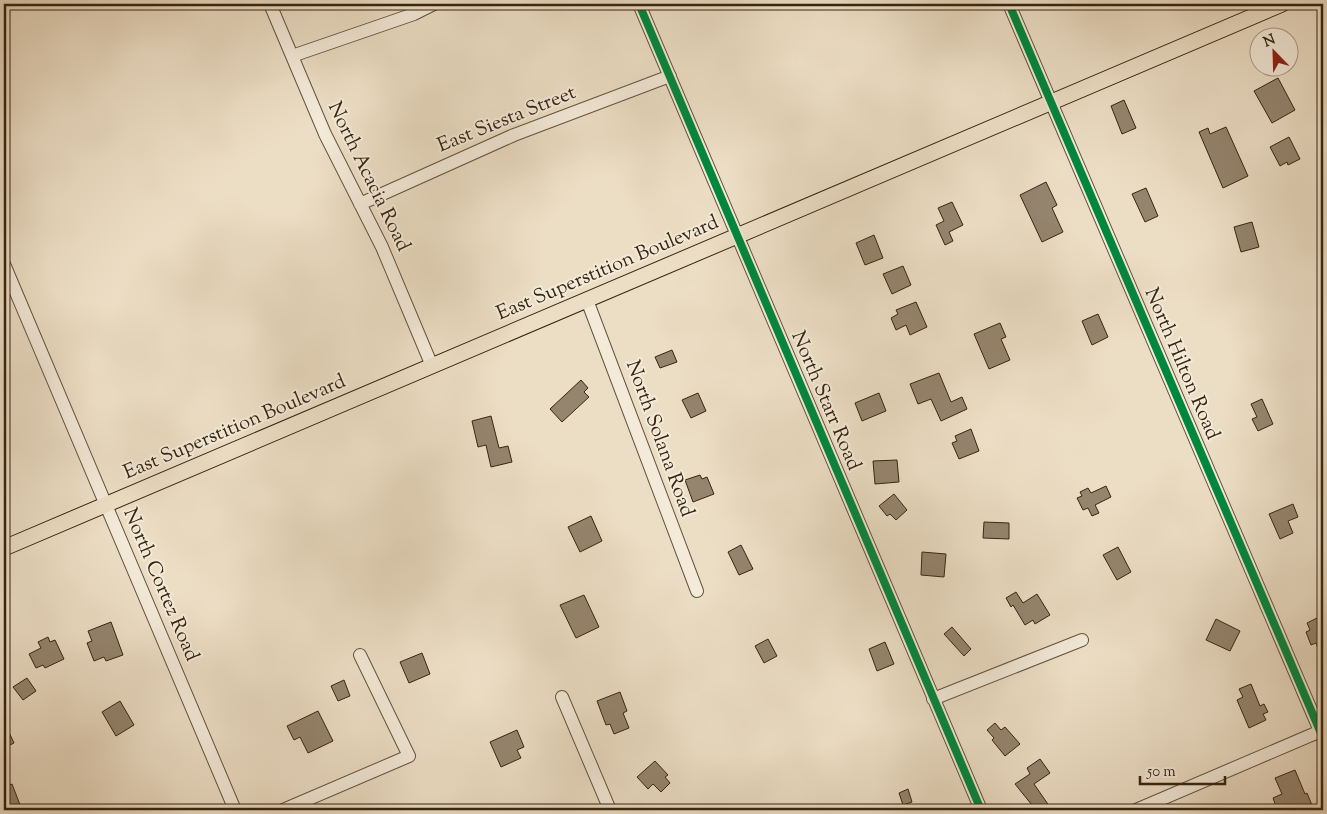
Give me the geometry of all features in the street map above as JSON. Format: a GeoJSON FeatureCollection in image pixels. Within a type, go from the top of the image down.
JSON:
{"type":"FeatureCollection","features":[{"type":"Feature","properties":{"kind":"main road","name":"East Superstition Boulevard"},"geometry":{"type":"LineString","coordinates":[[4,548],[1282,4]]}},
{"type":"Feature","properties":{"kind":"street","name":"North Acacia Road"},"geometry":{"type":"LineString","coordinates":[[270,4],[325,134],[382,247],[432,366]]}},
{"type":"Feature","properties":{"kind":"street"},"geometry":{"type":"LineString","coordinates":[[292,56],[414,14],[434,4]]}},
{"type":"Feature","properties":{"kind":"street","name":"North Starr Road"},"geometry":{"type":"LineString","coordinates":[[639,4],[981,810]]}},
{"type":"Feature","properties":{"kind":"street","name":"North Hilton Road"},"geometry":{"type":"LineString","coordinates":[[1009,4],[1322,733]]}},
{"type":"Feature","properties":{"kind":"street","name":"East Siesta Street"},"geometry":{"type":"LineString","coordinates":[[360,204],[514,135],[670,76]]}},
{"type":"Feature","properties":{"kind":"street","name":"North Cortez Road"},"geometry":{"type":"LineString","coordinates":[[4,264],[235,810]]}},
{"type":"Feature","properties":{"kind":"street","name":"North Solana Road"},"geometry":{"type":"LineString","coordinates":[[587,300],[697,591]]}},
{"type":"Feature","properties":{"kind":"street"},"geometry":{"type":"LineString","coordinates":[[933,699],[1082,640]]}},
{"type":"Feature","properties":{"kind":"street"},"geometry":{"type":"LineString","coordinates":[[283,810],[410,756],[360,655]]}},
{"type":"Feature","properties":{"kind":"street"},"geometry":{"type":"LineString","coordinates":[[562,697],[610,810]]}},
{"type":"Feature","properties":{"kind":"street"},"geometry":{"type":"LineString","coordinates":[[1136,810],[1322,733]]}},
{"type":"Feature","properties":{"kind":"building"},"geometry":{"type":"Polygon","coordinates":[[[1278,78],[1295,110],[1272,123],[1254,91],[1278,78]]]}},
{"type":"Feature","properties":{"kind":"building"},"geometry":{"type":"Polygon","coordinates":[[[1124,100],[1136,128],[1122,134],[1111,106],[1124,100]]]}},
{"type":"Feature","properties":{"kind":"building"},"geometry":{"type":"Polygon","coordinates":[[[1226,127],[1248,176],[1223,188],[1199,132],[1208,128],[1210,134],[1226,127]]]}},
{"type":"Feature","properties":{"kind":"building"},"geometry":{"type":"Polygon","coordinates":[[[1289,137],[1300,159],[1288,165],[1287,162],[1280,166],[1270,147],[1289,137]]]}},
{"type":"Feature","properties":{"kind":"building"},"geometry":{"type":"Polygon","coordinates":[[[1046,182],[1057,205],[1052,208],[1063,232],[1042,242],[1020,195],[1046,182]]]}},
{"type":"Feature","properties":{"kind":"building"},"geometry":{"type":"Polygon","coordinates":[[[1146,188],[1158,216],[1145,222],[1132,194],[1146,188]]]}},
{"type":"Feature","properties":{"kind":"building"},"geometry":{"type":"Polygon","coordinates":[[[952,202],[963,225],[949,232],[953,241],[945,245],[936,225],[944,221],[938,208],[952,202]]]}},
{"type":"Feature","properties":{"kind":"building"},"geometry":{"type":"Polygon","coordinates":[[[1252,222],[1259,247],[1241,252],[1234,227],[1252,222]]]}},
{"type":"Feature","properties":{"kind":"building"},"geometry":{"type":"Polygon","coordinates":[[[874,235],[883,258],[865,265],[856,243],[874,235]]]}},
{"type":"Feature","properties":{"kind":"building"},"geometry":{"type":"Polygon","coordinates":[[[903,266],[911,285],[892,294],[883,274],[903,266]]]}},
{"type":"Feature","properties":{"kind":"building"},"geometry":{"type":"Polygon","coordinates":[[[916,302],[927,327],[910,335],[906,325],[896,330],[891,318],[898,314],[896,310],[916,302]]]}},
{"type":"Feature","properties":{"kind":"building"},"geometry":{"type":"Polygon","coordinates":[[[1098,314],[1108,337],[1092,345],[1082,321],[1098,314]]]}},
{"type":"Feature","properties":{"kind":"building"},"geometry":{"type":"Polygon","coordinates":[[[1000,323],[1006,337],[1001,339],[1010,360],[989,369],[974,334],[1000,323]]]}},
{"type":"Feature","properties":{"kind":"building"},"geometry":{"type":"Polygon","coordinates":[[[672,350],[677,362],[660,368],[655,357],[672,350]]]}},
{"type":"Feature","properties":{"kind":"building"},"geometry":{"type":"Polygon","coordinates":[[[939,373],[951,402],[962,397],[967,409],[941,421],[931,399],[918,404],[910,384],[939,373]]]}},
{"type":"Feature","properties":{"kind":"building"},"geometry":{"type":"Polygon","coordinates":[[[581,380],[588,388],[584,392],[589,397],[562,422],[550,409],[581,380]]]}},
{"type":"Feature","properties":{"kind":"building"},"geometry":{"type":"Polygon","coordinates":[[[698,393],[706,411],[691,418],[682,400],[698,393]]]}},
{"type":"Feature","properties":{"kind":"building"},"geometry":{"type":"Polygon","coordinates":[[[879,393],[886,411],[862,421],[855,403],[879,393]]]}},
{"type":"Feature","properties":{"kind":"building"},"geometry":{"type":"Polygon","coordinates":[[[1262,399],[1273,424],[1258,431],[1252,419],[1257,417],[1251,404],[1262,399]]]}},
{"type":"Feature","properties":{"kind":"building"},"geometry":{"type":"Polygon","coordinates":[[[491,416],[499,448],[508,446],[512,462],[491,467],[486,445],[478,447],[472,421],[491,416]]]}},
{"type":"Feature","properties":{"kind":"building"},"geometry":{"type":"Polygon","coordinates":[[[971,429],[979,451],[959,459],[952,443],[957,441],[955,436],[971,429]]]}},
{"type":"Feature","properties":{"kind":"building"},"geometry":{"type":"Polygon","coordinates":[[[897,460],[899,482],[875,484],[873,461],[897,460]]]}},
{"type":"Feature","properties":{"kind":"building"},"geometry":{"type":"Polygon","coordinates":[[[700,475],[702,479],[707,477],[714,494],[693,502],[685,480],[700,475]]]}},
{"type":"Feature","properties":{"kind":"building"},"geometry":{"type":"Polygon","coordinates":[[[1106,486],[1111,497],[1095,505],[1099,513],[1092,516],[1088,508],[1083,510],[1077,498],[1082,496],[1080,492],[1088,488],[1091,493],[1106,486]]]}},
{"type":"Feature","properties":{"kind":"building"},"geometry":{"type":"Polygon","coordinates":[[[894,494],[907,510],[896,520],[890,514],[887,516],[879,506],[894,494]]]}},
{"type":"Feature","properties":{"kind":"building"},"geometry":{"type":"Polygon","coordinates":[[[1293,504],[1298,517],[1288,521],[1293,533],[1280,539],[1269,514],[1293,504]]]}},
{"type":"Feature","properties":{"kind":"building"},"geometry":{"type":"Polygon","coordinates":[[[591,516],[602,541],[580,552],[568,527],[591,516]]]}},
{"type":"Feature","properties":{"kind":"building"},"geometry":{"type":"Polygon","coordinates":[[[984,522],[1009,523],[1009,539],[983,538],[984,522]]]}},
{"type":"Feature","properties":{"kind":"building"},"geometry":{"type":"Polygon","coordinates":[[[741,545],[753,569],[739,575],[728,552],[741,545]]]}},
{"type":"Feature","properties":{"kind":"building"},"geometry":{"type":"Polygon","coordinates":[[[1118,547],[1131,572],[1117,580],[1103,555],[1118,547]]]}},
{"type":"Feature","properties":{"kind":"building"},"geometry":{"type":"Polygon","coordinates":[[[922,552],[946,554],[944,577],[921,575],[922,552]]]}},
{"type":"Feature","properties":{"kind":"building"},"geometry":{"type":"Polygon","coordinates":[[[1016,592],[1023,603],[1037,594],[1050,615],[1035,624],[1033,620],[1025,625],[1013,605],[1011,607],[1006,598],[1016,592]]]}},
{"type":"Feature","properties":{"kind":"building"},"geometry":{"type":"Polygon","coordinates":[[[584,595],[599,627],[576,638],[560,605],[584,595]]]}},
{"type":"Feature","properties":{"kind":"building"},"geometry":{"type":"Polygon","coordinates":[[[1323,615],[1323,661],[1316,643],[1311,645],[1306,632],[1310,630],[1307,623],[1323,615]]]}},
{"type":"Feature","properties":{"kind":"building"},"geometry":{"type":"Polygon","coordinates":[[[1216,619],[1240,631],[1230,651],[1206,640],[1216,619]]]}},
{"type":"Feature","properties":{"kind":"building"},"geometry":{"type":"Polygon","coordinates":[[[111,622],[123,655],[106,661],[104,657],[94,661],[87,643],[92,641],[88,631],[111,622]]]}},
{"type":"Feature","properties":{"kind":"building"},"geometry":{"type":"Polygon","coordinates":[[[952,627],[971,649],[964,656],[944,634],[952,627]]]}},
{"type":"Feature","properties":{"kind":"building"},"geometry":{"type":"Polygon","coordinates":[[[48,637],[50,642],[55,640],[64,659],[45,668],[43,665],[36,668],[29,654],[41,648],[38,642],[48,637]]]}},
{"type":"Feature","properties":{"kind":"building"},"geometry":{"type":"Polygon","coordinates":[[[768,639],[777,656],[764,663],[755,646],[768,639]]]}},
{"type":"Feature","properties":{"kind":"building"},"geometry":{"type":"Polygon","coordinates":[[[885,642],[894,664],[877,671],[869,649],[885,642]]]}},
{"type":"Feature","properties":{"kind":"building"},"geometry":{"type":"Polygon","coordinates":[[[422,653],[430,674],[409,683],[400,662],[422,653]]]}},
{"type":"Feature","properties":{"kind":"building"},"geometry":{"type":"Polygon","coordinates":[[[27,678],[36,691],[23,700],[13,687],[27,678]]]}},
{"type":"Feature","properties":{"kind":"building"},"geometry":{"type":"Polygon","coordinates":[[[344,680],[350,696],[338,701],[331,686],[344,680]]]}},
{"type":"Feature","properties":{"kind":"building"},"geometry":{"type":"Polygon","coordinates":[[[1251,684],[1260,706],[1264,704],[1268,712],[1263,714],[1266,720],[1249,728],[1237,700],[1243,697],[1239,689],[1251,684]]]}},
{"type":"Feature","properties":{"kind":"building"},"geometry":{"type":"Polygon","coordinates":[[[620,692],[627,711],[623,713],[629,728],[614,734],[610,724],[606,725],[597,701],[620,692]]]}},
{"type":"Feature","properties":{"kind":"building"},"geometry":{"type":"Polygon","coordinates":[[[120,701],[134,725],[116,736],[102,712],[120,701]]]}},
{"type":"Feature","properties":{"kind":"building"},"geometry":{"type":"Polygon","coordinates":[[[318,711],[333,741],[308,753],[300,737],[294,740],[287,726],[318,711]]]}},
{"type":"Feature","properties":{"kind":"building"},"geometry":{"type":"Polygon","coordinates":[[[4,722],[14,743],[4,748],[4,722]]]}},
{"type":"Feature","properties":{"kind":"building"},"geometry":{"type":"Polygon","coordinates":[[[995,723],[1001,730],[1005,727],[1020,744],[1005,756],[992,740],[994,738],[987,730],[995,723]]]}},
{"type":"Feature","properties":{"kind":"building"},"geometry":{"type":"Polygon","coordinates":[[[517,730],[524,747],[517,750],[521,758],[501,767],[490,742],[517,730]]]}},
{"type":"Feature","properties":{"kind":"building"},"geometry":{"type":"Polygon","coordinates":[[[1040,759],[1050,773],[1034,784],[1052,810],[1036,810],[1015,784],[1030,774],[1027,768],[1040,759]]]}},
{"type":"Feature","properties":{"kind":"building"},"geometry":{"type":"Polygon","coordinates":[[[655,761],[668,775],[665,777],[670,783],[661,792],[653,784],[648,789],[637,777],[655,761]]]}},
{"type":"Feature","properties":{"kind":"building"},"geometry":{"type":"Polygon","coordinates":[[[1295,770],[1314,810],[1289,810],[1287,805],[1277,809],[1273,798],[1282,794],[1275,778],[1295,770]]]}},
{"type":"Feature","properties":{"kind":"building"},"geometry":{"type":"Polygon","coordinates":[[[12,784],[22,810],[4,810],[4,787],[12,784]]]}},
{"type":"Feature","properties":{"kind":"building"},"geometry":{"type":"Polygon","coordinates":[[[908,789],[912,802],[903,805],[899,793],[908,789]]]}},
{"type":"Feature","properties":{"kind":"cycle path"},"geometry":{"type":"LineString","coordinates":[[639,4],[981,810]]}},
{"type":"Feature","properties":{"kind":"cycle path"},"geometry":{"type":"LineString","coordinates":[[1009,4],[1323,738]]}}]}
